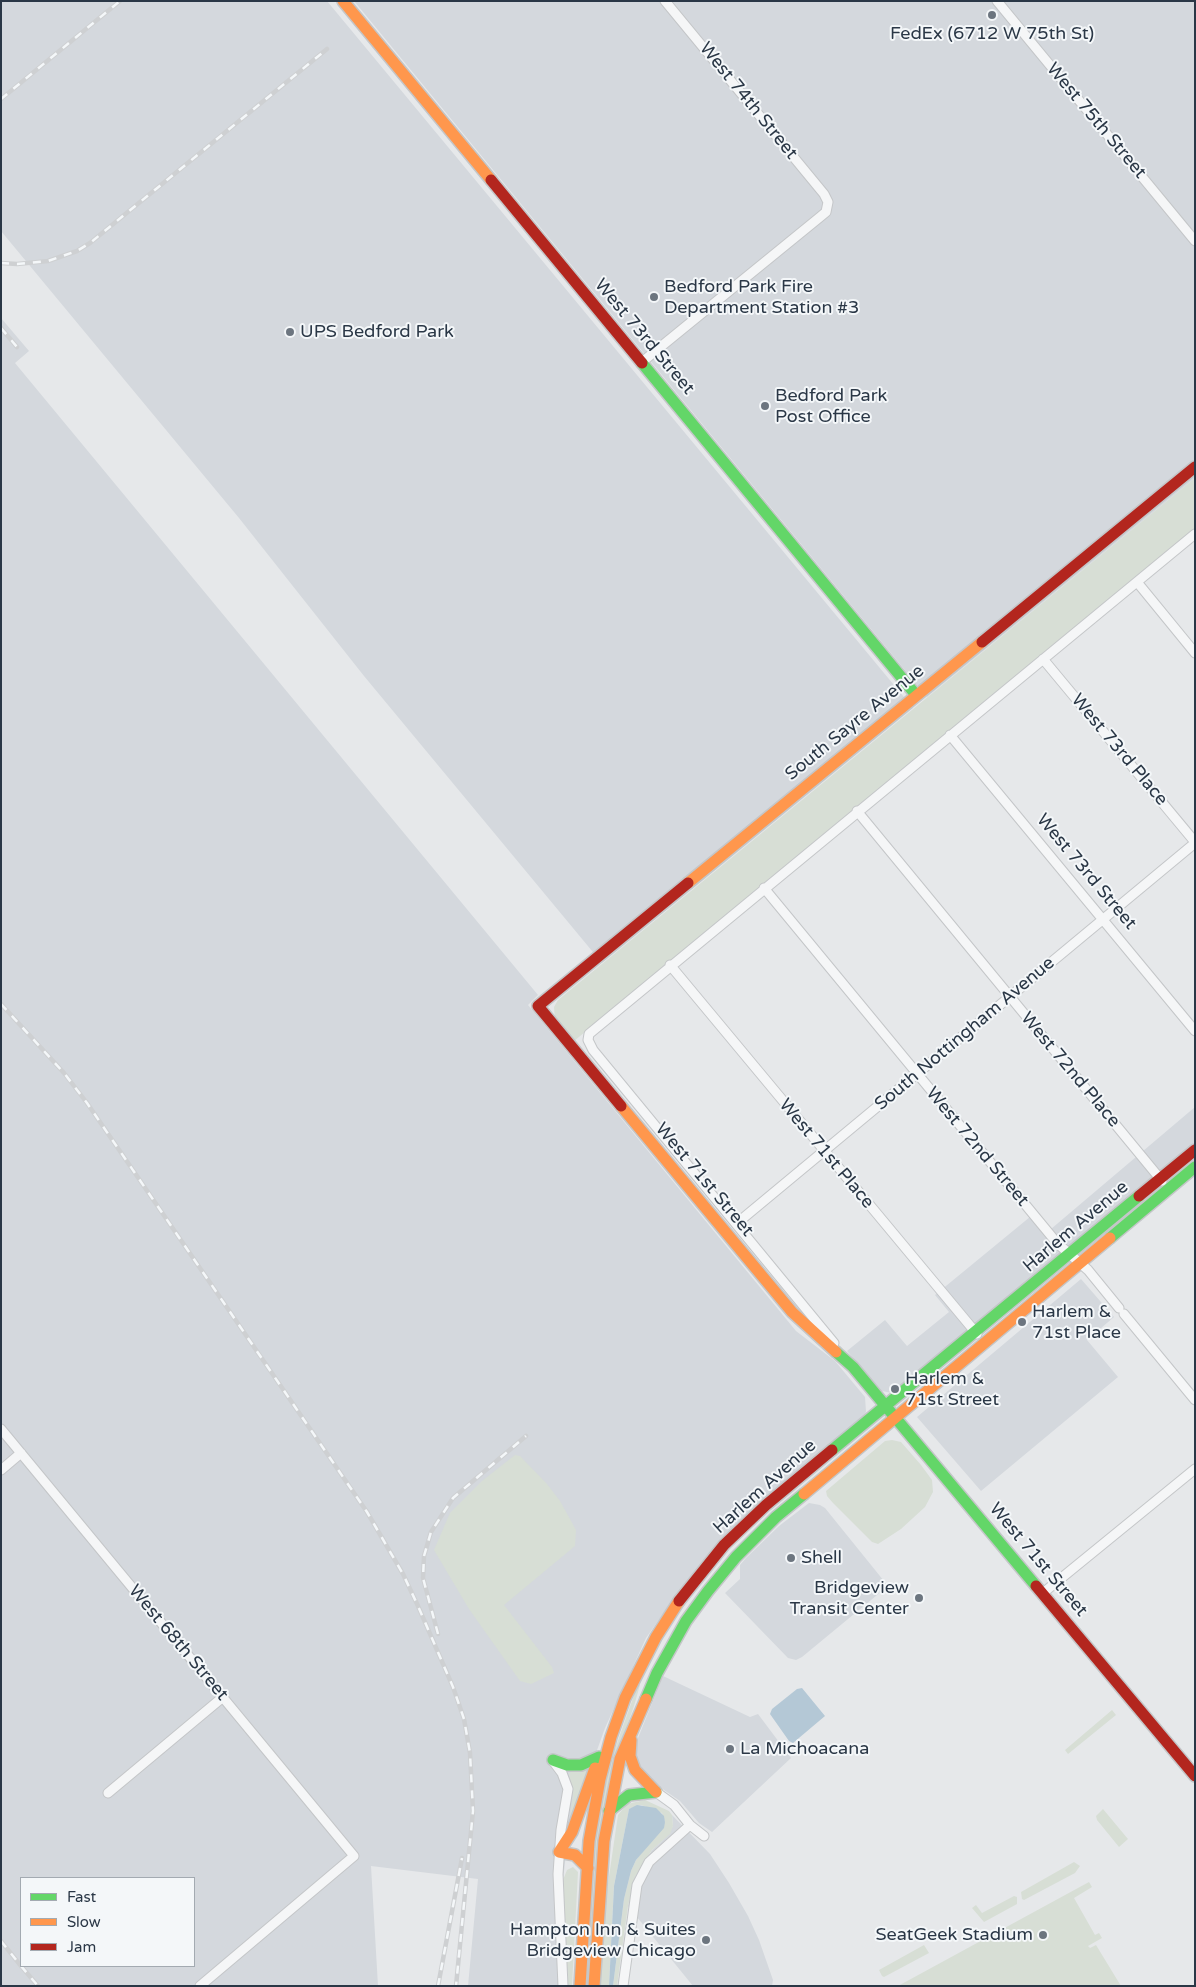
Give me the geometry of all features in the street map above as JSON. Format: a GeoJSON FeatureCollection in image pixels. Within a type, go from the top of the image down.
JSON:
{"type":"FeatureCollection","features":[{"type":"Feature","properties":{"kind":"street","name":"West 73rd Street"},"geometry":{"type":"LineString","coordinates":[[343,1],[916,695]]}},
{"type":"Feature","properties":{"kind":"street","name":"West 74th Street"},"geometry":{"type":"LineString","coordinates":[[642,362],[826,212],[828,202],[824,194],[665,1]]}},
{"type":"Feature","properties":{"kind":"street","name":"West 75th Street"},"geometry":{"type":"LineString","coordinates":[[998,1],[1195,241]]}},
{"type":"Feature","properties":{"kind":"street","name":"South Sayre Avenue"},"geometry":{"type":"LineString","coordinates":[[538,1006],[1195,467]]}},
{"type":"Feature","properties":{"kind":"street"},"geometry":{"type":"LineString","coordinates":[[670,965],[1195,534]]}},
{"type":"Feature","properties":{"kind":"street"},"geometry":{"type":"LineString","coordinates":[[1137,582],[1195,653]]}},
{"type":"Feature","properties":{"kind":"street","name":"West 73rd Place"},"geometry":{"type":"LineString","coordinates":[[1043,659],[1195,843]]}},
{"type":"Feature","properties":{"kind":"street","name":"West 73rd Street"},"geometry":{"type":"LineString","coordinates":[[950,735],[1195,1030]]}},
{"type":"Feature","properties":{"kind":"street","name":"West 72nd Place"},"geometry":{"type":"LineString","coordinates":[[857,812],[1168,1189]]}},
{"type":"Feature","properties":{"kind":"street","name":"South Nottingham Avenue"},"geometry":{"type":"LineString","coordinates":[[736,1224],[1195,843]]}},
{"type":"Feature","properties":{"kind":"street","name":"West 72nd Street"},"geometry":{"type":"LineString","coordinates":[[764,888],[1057,1243],[1080,1263],[1195,1400]]}},
{"type":"Feature","properties":{"kind":"street","name":"West 71st Street"},"geometry":{"type":"LineString","coordinates":[[670,965],[592,1030],[588,1040],[593,1050],[886,1407],[1195,1776]]}},
{"type":"Feature","properties":{"kind":"street","name":"West 71st Place"},"geometry":{"type":"LineString","coordinates":[[670,965],[983,1343]]}},
{"type":"Feature","properties":{"kind":"street","name":"West 71st Street"},"geometry":{"type":"LineString","coordinates":[[538,1006],[792,1312],[853,1367]]}},
{"type":"Feature","properties":{"kind":"street","name":"Harlem Avenue"},"geometry":{"type":"LineString","coordinates":[[580,1986],[594,1808],[611,1737],[625,1698],[656,1637],[674,1607],[714,1556],[766,1505],[1195,1150]]}},
{"type":"Feature","properties":{"kind":"street","name":"Harlem Avenue"},"geometry":{"type":"LineString","coordinates":[[594,1986],[602,1866],[609,1811],[620,1759],[645,1697],[673,1643],[722,1573],[776,1517],[894,1416],[1195,1167]]}},
{"type":"Feature","properties":{"kind":"street","name":"West 68th Street"},"geometry":{"type":"LineString","coordinates":[[1,1429],[354,1856],[200,1986]]}},
{"type":"Feature","properties":{"kind":"street"},"geometry":{"type":"LineString","coordinates":[[1,1470],[22,1453]]}},
{"type":"Feature","properties":{"kind":"street"},"geometry":{"type":"LineString","coordinates":[[1043,1594],[1195,1468]]}},
{"type":"Feature","properties":{"kind":"street"},"geometry":{"type":"LineString","coordinates":[[108,1792],[223,1697]]}},
{"type":"Feature","properties":{"kind":"street"},"geometry":{"type":"LineString","coordinates":[[632,1729],[630,1756],[639,1776],[674,1806],[690,1825],[704,1836]]}},
{"type":"Feature","properties":{"kind":"street"},"geometry":{"type":"LineString","coordinates":[[559,1852],[572,1832],[599,1756],[611,1737]]}},
{"type":"Feature","properties":{"kind":"street"},"geometry":{"type":"LineString","coordinates":[[553,1760],[567,1765],[581,1765],[599,1756]]}},
{"type":"Feature","properties":{"kind":"street"},"geometry":{"type":"LineString","coordinates":[[553,1760],[562,1773],[568,1789],[559,1852],[558,1901],[563,1950],[563,1986]]}},
{"type":"Feature","properties":{"kind":"street"},"geometry":{"type":"LineString","coordinates":[[609,1811],[629,1795],[656,1792]]}},
{"type":"Feature","properties":{"kind":"street"},"geometry":{"type":"LineString","coordinates":[[623,1986],[637,1885],[649,1862],[690,1825]]}},
{"type":"Feature","properties":{"kind":"street"},"geometry":{"type":"LineString","coordinates":[[559,1852],[575,1855],[588,1868]]}},
{"type":"Feature","properties":{"kind":"shaded area"},"geometry":{"type":"Polygon","coordinates":[[[1,1],[327,1],[913,708],[602,963],[364,676],[239,518],[1,231],[1,1]]]}},
{"type":"Feature","properties":{"kind":"shaded area"},"geometry":{"type":"Polygon","coordinates":[[[354,1],[1195,1],[1195,478],[927,697],[354,1]]]}},
{"type":"Feature","properties":{"kind":"shaded area"},"geometry":{"type":"Polygon","coordinates":[[[1,318],[29,351],[15,363],[538,995],[528,1005],[796,1331],[835,1361],[865,1397],[866,1412],[861,1419],[682,1587],[646,1638],[605,1728],[569,1828],[563,1880],[568,1986],[468,1986],[478,1879],[371,1866],[378,1986],[1,1986],[1,318]]]}},
{"type":"Feature","properties":{"kind":"shaded area"},"geometry":{"type":"Polygon","coordinates":[[[1195,478],[1195,531],[574,1041],[555,1020],[554,1007],[558,1000],[1195,478]]]}},
{"type":"Feature","properties":{"kind":"shaded area"},"geometry":{"type":"Polygon","coordinates":[[[1195,1107],[1195,1143],[892,1393],[882,1391],[847,1351],[885,1320],[907,1346],[949,1312],[935,1295],[1036,1212],[1051,1229],[1195,1107]]]}},
{"type":"Feature","properties":{"kind":"shaded area"},"geometry":{"type":"Polygon","coordinates":[[[1081,1279],[1114,1317],[1087,1340],[1118,1377],[981,1491],[917,1417],[1081,1279]]]}},
{"type":"Feature","properties":{"kind":"shaded area"},"geometry":{"type":"Polygon","coordinates":[[[885,1441],[901,1442],[921,1465],[932,1480],[933,1492],[925,1507],[901,1529],[878,1544],[872,1542],[833,1503],[827,1496],[826,1491],[885,1441]]]}},
{"type":"Feature","properties":{"kind":"shaded area"},"geometry":{"type":"Polygon","coordinates":[[[515,1455],[520,1456],[547,1484],[560,1501],[576,1530],[575,1546],[504,1605],[552,1667],[554,1673],[531,1684],[520,1681],[469,1609],[434,1550],[450,1513],[482,1481],[515,1455]]]}},
{"type":"Feature","properties":{"kind":"shaded area"},"geometry":{"type":"Polygon","coordinates":[[[809,1503],[825,1508],[888,1586],[796,1660],[788,1658],[725,1593],[740,1579],[740,1565],[746,1558],[779,1526],[809,1503]]]}},
{"type":"Feature","properties":{"kind":"shaded area"},"geometry":{"type":"Polygon","coordinates":[[[663,1676],[750,1717],[758,1714],[791,1758],[712,1832],[699,1823],[680,1801],[651,1781],[640,1770],[635,1752],[636,1743],[663,1676]]]}},
{"type":"Feature","properties":{"kind":"shaded area"},"geometry":{"type":"Polygon","coordinates":[[[638,1684],[640,1685],[634,1706],[618,1752],[589,1986],[584,1986],[595,1836],[610,1763],[638,1684]]]}},
{"type":"Feature","properties":{"kind":"shaded area"},"geometry":{"type":"Polygon","coordinates":[[[1112,1710],[1116,1715],[1068,1754],[1065,1750],[1112,1710]]]}},
{"type":"Feature","properties":{"kind":"shaded area"},"geometry":{"type":"Polygon","coordinates":[[[585,1771],[587,1774],[573,1818],[570,1817],[573,1796],[569,1774],[571,1772],[585,1771]]]}},
{"type":"Feature","properties":{"kind":"shaded area"},"geometry":{"type":"Polygon","coordinates":[[[645,1800],[669,1811],[672,1815],[673,1826],[670,1834],[652,1850],[635,1877],[628,1906],[617,1986],[613,1986],[624,1899],[631,1871],[636,1860],[665,1822],[662,1813],[641,1805],[629,1809],[614,1886],[609,1986],[599,1986],[607,1890],[618,1815],[627,1804],[645,1800]]]}},
{"type":"Feature","properties":{"kind":"shaded area"},"geometry":{"type":"Polygon","coordinates":[[[1103,1809],[1128,1839],[1119,1847],[1097,1820],[1096,1816],[1103,1809]]]}},
{"type":"Feature","properties":{"kind":"shaded area"},"geometry":{"type":"Polygon","coordinates":[[[672,1815],[710,1854],[729,1883],[759,1940],[773,1980],[772,1986],[693,1986],[628,1906],[635,1878],[652,1850],[662,1841],[673,1826],[672,1815]]]}},
{"type":"Feature","properties":{"kind":"shaded area"},"geometry":{"type":"Polygon","coordinates":[[[1074,1862],[1080,1866],[1075,1873],[1024,1900],[1022,1899],[1021,1892],[1074,1862]]]}},
{"type":"Feature","properties":{"kind":"shaded area"},"geometry":{"type":"Polygon","coordinates":[[[573,1867],[578,1872],[572,1986],[568,1986],[563,1880],[567,1870],[573,1867]]]}},
{"type":"Feature","properties":{"kind":"shaded area","name":"SeatGeek Stadium"},"geometry":{"type":"Polygon","coordinates":[[[1089,1882],[1092,1887],[1074,1898],[1095,1935],[1099,1933],[1102,1938],[1088,1946],[1090,1948],[1096,1945],[1121,1986],[898,1986],[1089,1882]]]}},
{"type":"Feature","properties":{"kind":"shaded area"},"geometry":{"type":"Polygon","coordinates":[[[1014,1896],[1017,1897],[1017,1904],[984,1922],[972,1908],[976,1905],[982,1913],[1014,1896]]]}},
{"type":"Feature","properties":{"kind":"shaded area"},"geometry":{"type":"Polygon","coordinates":[[[924,1945],[929,1953],[884,1977],[882,1976],[879,1970],[924,1945]]]}},
{"type":"Feature","properties":{"kind":"water"},"geometry":{"type":"Polygon","coordinates":[[[802,1688],[825,1716],[793,1743],[789,1741],[770,1714],[772,1709],[797,1689],[802,1688]]]}},
{"type":"Feature","properties":{"kind":"water"},"geometry":{"type":"Polygon","coordinates":[[[637,1805],[656,1808],[664,1816],[665,1822],[664,1828],[636,1860],[631,1871],[624,1899],[613,1986],[609,1986],[614,1886],[629,1809],[637,1805]]]}},
{"type":"Feature","properties":{"kind":"railway"},"geometry":{"type":"LineString","coordinates":[[1,99],[120,1]]}},
{"type":"Feature","properties":{"kind":"railway"},"geometry":{"type":"LineString","coordinates":[[1,263],[17,264],[48,261],[77,251],[90,243],[327,49]]}},
{"type":"Feature","properties":{"kind":"railway"},"geometry":{"type":"LineString","coordinates":[[1,328],[17,347]]}},
{"type":"Feature","properties":{"kind":"railway"},"geometry":{"type":"LineString","coordinates":[[1,1004],[64,1073],[87,1103],[367,1512],[403,1574],[418,1606],[453,1687],[464,1719],[470,1753],[473,1811],[456,1986]]}},
{"type":"Feature","properties":{"kind":"railway"},"geometry":{"type":"LineString","coordinates":[[438,1634],[423,1578],[424,1556],[431,1532],[453,1498],[526,1436]]}},
{"type":"Feature","properties":{"kind":"railway"},"geometry":{"type":"LineString","coordinates":[[438,1986],[462,1858]]}},
{"type":"Feature","properties":{"kind":"railway"},"geometry":{"type":"LineString","coordinates":[[1,1941],[20,1965]]}},
{"type":"Feature","properties":{"kind":"railway"},"geometry":{"type":"LineString","coordinates":[[22,1967],[38,1986]]}},
{"type":"Feature","properties":{"kind":"traffic: fast"},"geometry":{"type":"LineString","coordinates":[[642,363],[916,695]]}},
{"type":"Feature","properties":{"kind":"traffic: fast"},"geometry":{"type":"LineString","coordinates":[[1110,1238],[1195,1167]]}},
{"type":"Feature","properties":{"kind":"traffic: fast"},"geometry":{"type":"LineString","coordinates":[[832,1450],[1139,1196]]}},
{"type":"Feature","properties":{"kind":"traffic: fast"},"geometry":{"type":"LineString","coordinates":[[836,1352],[853,1367],[1036,1586]]}},
{"type":"Feature","properties":{"kind":"traffic: fast"},"geometry":{"type":"LineString","coordinates":[[646,1699],[657,1673],[686,1621],[708,1591],[736,1557],[776,1517],[804,1494]]}},
{"type":"Feature","properties":{"kind":"traffic: fast"},"geometry":{"type":"LineString","coordinates":[[553,1760],[567,1765],[581,1765],[599,1757]]}},
{"type":"Feature","properties":{"kind":"traffic: fast"},"geometry":{"type":"LineString","coordinates":[[609,1811],[629,1795],[656,1792]]}},
{"type":"Feature","properties":{"kind":"traffic: slow"},"geometry":{"type":"LineString","coordinates":[[343,1],[491,180]]}},
{"type":"Feature","properties":{"kind":"traffic: slow"},"geometry":{"type":"LineString","coordinates":[[688,883],[982,642]]}},
{"type":"Feature","properties":{"kind":"traffic: slow"},"geometry":{"type":"LineString","coordinates":[[621,1106],[792,1312],[836,1352]]}},
{"type":"Feature","properties":{"kind":"traffic: slow"},"geometry":{"type":"LineString","coordinates":[[804,1494],[1110,1238]]}},
{"type":"Feature","properties":{"kind":"traffic: slow"},"geometry":{"type":"LineString","coordinates":[[580,1986],[589,1841],[600,1779],[611,1737],[625,1698],[656,1637],[679,1601]]}},
{"type":"Feature","properties":{"kind":"traffic: slow"},"geometry":{"type":"LineString","coordinates":[[594,1986],[604,1841],[620,1759],[646,1699]]}},
{"type":"Feature","properties":{"kind":"traffic: slow"},"geometry":{"type":"LineString","coordinates":[[631,1740],[630,1756],[635,1770],[656,1792]]}},
{"type":"Feature","properties":{"kind":"traffic: slow"},"geometry":{"type":"LineString","coordinates":[[588,1868],[575,1855],[559,1852],[572,1832],[595,1768]]}},
{"type":"Feature","properties":{"kind":"traffic: jam"},"geometry":{"type":"LineString","coordinates":[[491,180],[642,363]]}},
{"type":"Feature","properties":{"kind":"traffic: jam"},"geometry":{"type":"LineString","coordinates":[[982,642],[1195,467]]}},
{"type":"Feature","properties":{"kind":"traffic: jam"},"geometry":{"type":"LineString","coordinates":[[621,1106],[538,1006],[688,883]]}},
{"type":"Feature","properties":{"kind":"traffic: jam"},"geometry":{"type":"LineString","coordinates":[[1139,1196],[1195,1150]]}},
{"type":"Feature","properties":{"kind":"traffic: jam"},"geometry":{"type":"LineString","coordinates":[[679,1601],[724,1545],[766,1505],[832,1450]]}},
{"type":"Feature","properties":{"kind":"traffic: jam"},"geometry":{"type":"LineString","coordinates":[[1036,1586],[1195,1776]]}},
{"type":"Feature","properties":{"kind":"place","name":"FedEx (6712 W 75th St)"},"geometry":{"type":"Point","coordinates":[992,15]}},
{"type":"Feature","properties":{"kind":"place","name":"Bedford Park Fire Department Station #3"},"geometry":{"type":"Point","coordinates":[654,297]}},
{"type":"Feature","properties":{"kind":"place","name":"UPS Bedford Park"},"geometry":{"type":"Point","coordinates":[290,332]}},
{"type":"Feature","properties":{"kind":"place","name":"Bedford Park Post Office"},"geometry":{"type":"Point","coordinates":[765,406]}},
{"type":"Feature","properties":{"kind":"place","name":"Harlem & 71st Place"},"geometry":{"type":"Point","coordinates":[1022,1322]}},
{"type":"Feature","properties":{"kind":"place","name":"Harlem & 71st Street"},"geometry":{"type":"Point","coordinates":[895,1389]}},
{"type":"Feature","properties":{"kind":"place","name":"Shell"},"geometry":{"type":"Point","coordinates":[791,1558]}},
{"type":"Feature","properties":{"kind":"place","name":"Bridgeview Transit Center"},"geometry":{"type":"Point","coordinates":[919,1598]}},
{"type":"Feature","properties":{"kind":"place","name":"La Michoacana"},"geometry":{"type":"Point","coordinates":[730,1749]}},
{"type":"Feature","properties":{"kind":"place","name":"SeatGeek Stadium"},"geometry":{"type":"Point","coordinates":[1043,1935]}},
{"type":"Feature","properties":{"kind":"place","name":"Hampton Inn & Suites Bridgeview Chicago"},"geometry":{"type":"Point","coordinates":[706,1940]}}]}
